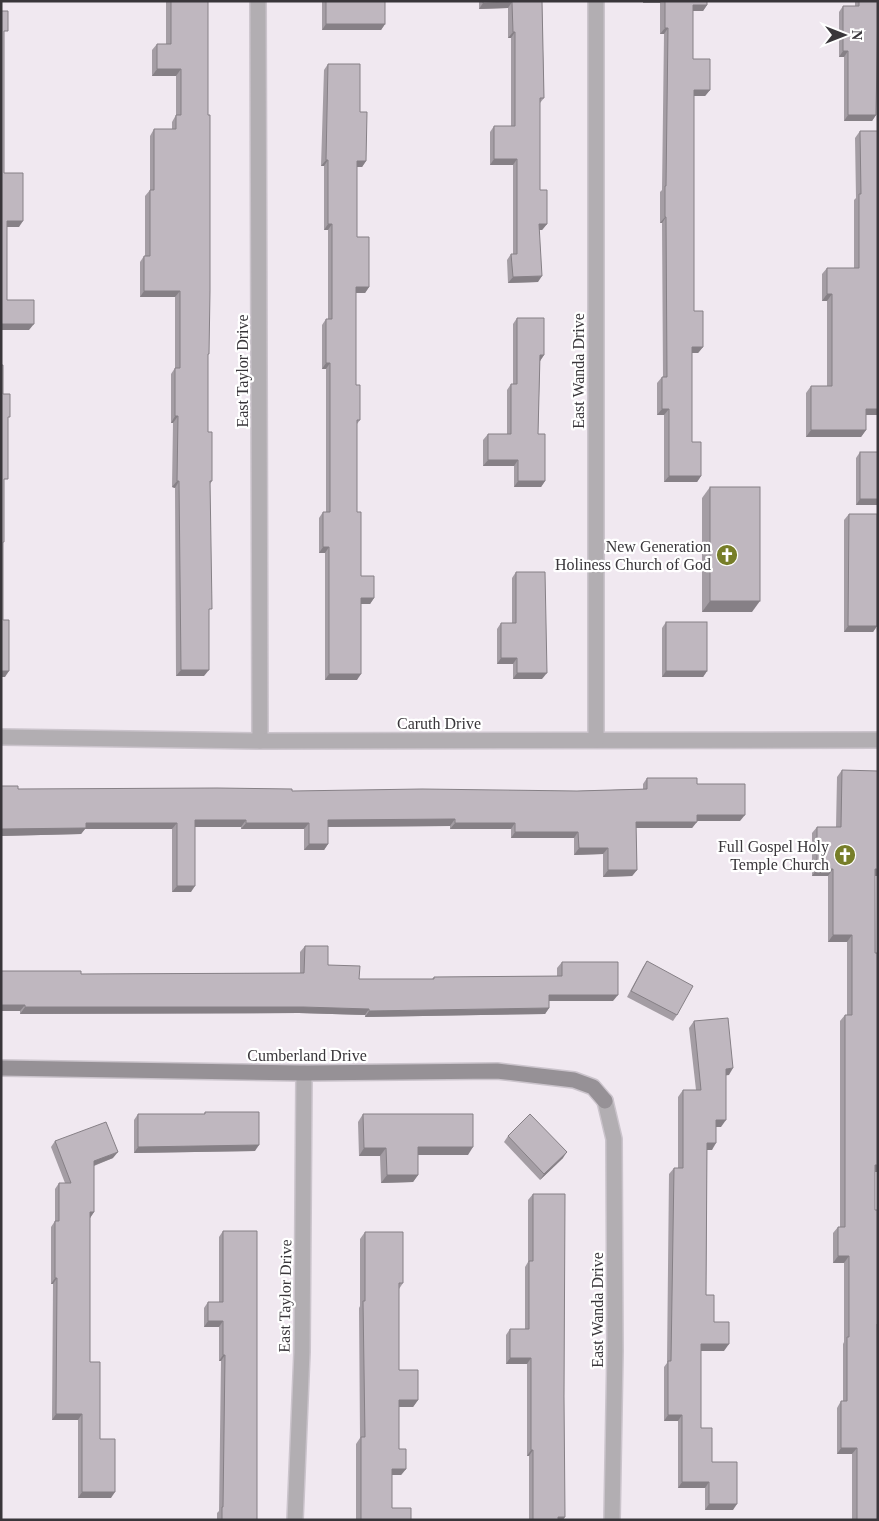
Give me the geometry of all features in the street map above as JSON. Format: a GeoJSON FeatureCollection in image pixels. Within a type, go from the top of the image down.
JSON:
{"type":"FeatureCollection","features":[{"type":"Feature","properties":{"kind":"street","name":"East Taylor Drive"},"geometry":{"type":"LineString","coordinates":[[258,1],[260,740]]}},
{"type":"Feature","properties":{"kind":"street","name":"East Wanda Drive"},"geometry":{"type":"LineString","coordinates":[[596,1],[596,740]]}},
{"type":"Feature","properties":{"kind":"street","name":"Caruth Drive"},"geometry":{"type":"LineString","coordinates":[[1,737],[260,740],[878,740]]}},
{"type":"Feature","properties":{"kind":"street","name":"Cumberland Drive"},"geometry":{"type":"LineString","coordinates":[[1,1068],[304,1073],[497,1071],[574,1080],[592,1088],[604,1101]]}},
{"type":"Feature","properties":{"kind":"street","name":"East Taylor Drive"},"geometry":{"type":"LineString","coordinates":[[295,1520],[302,1352],[304,1073]]}},
{"type":"Feature","properties":{"kind":"street","name":"East Wanda Drive"},"geometry":{"type":"LineString","coordinates":[[604,1101],[614,1139],[615,1351],[612,1520]]}},
{"type":"Feature","properties":{"kind":"building"},"geometry":{"type":"Polygon","coordinates":[[[171,1],[208,1],[210,291],[208,432],[212,432],[212,481],[210,481],[212,609],[209,609],[209,670],[181,670],[179,481],[177,481],[178,416],[175,416],[175,368],[180,368],[180,291],[144,291],[144,256],[150,256],[150,190],[154,190],[154,129],[176,129],[176,115],[181,115],[181,69],[157,69],[157,44],[171,44],[171,1]]]}},
{"type":"Feature","properties":{"kind":"building"},"geometry":{"type":"Polygon","coordinates":[[[326,1],[385,1],[385,24],[326,24],[326,1]]]}},
{"type":"Feature","properties":{"kind":"building"},"geometry":{"type":"Polygon","coordinates":[[[483,1],[542,1],[544,98],[540,98],[540,190],[547,190],[547,224],[539,224],[542,276],[513,277],[511,254],[517,254],[517,159],[494,159],[494,126],[515,126],[515,32],[513,32],[512,2],[483,3],[483,1]]]}},
{"type":"Feature","properties":{"kind":"building"},"geometry":{"type":"Polygon","coordinates":[[[665,1],[707,1],[707,5],[693,5],[693,59],[710,59],[710,90],[694,90],[694,311],[703,311],[703,347],[692,347],[692,442],[701,442],[701,476],[669,476],[669,409],[662,409],[662,377],[667,377],[665,186],[668,28],[665,28],[665,1]]]}},
{"type":"Feature","properties":{"kind":"building"},"geometry":{"type":"Polygon","coordinates":[[[859,1],[878,1],[876,115],[848,115],[848,51],[843,51],[843,6],[859,6],[859,1]]]}},
{"type":"Feature","properties":{"kind":"building"},"geometry":{"type":"Polygon","coordinates":[[[1,11],[8,11],[8,31],[4,31],[4,173],[23,173],[23,221],[7,221],[7,300],[34,300],[34,324],[1,324],[1,11]]]}},
{"type":"Feature","properties":{"kind":"building"},"geometry":{"type":"Polygon","coordinates":[[[328,64],[360,64],[360,112],[367,112],[366,161],[357,161],[357,237],[369,237],[369,287],[356,287],[356,385],[360,385],[360,420],[357,420],[357,512],[361,512],[361,576],[374,576],[374,598],[361,598],[361,674],[329,674],[329,547],[323,547],[323,512],[330,512],[330,363],[326,363],[326,319],[332,319],[332,224],[328,224],[328,160],[326,160],[328,64]]]}},
{"type":"Feature","properties":{"kind":"building"},"geometry":{"type":"Polygon","coordinates":[[[860,131],[878,131],[878,409],[866,409],[866,430],[811,430],[811,386],[832,386],[832,294],[827,294],[827,268],[859,268],[860,131]]]}},
{"type":"Feature","properties":{"kind":"building"},"geometry":{"type":"Polygon","coordinates":[[[517,318],[544,318],[544,355],[540,355],[538,434],[545,434],[545,481],[518,481],[518,460],[488,460],[488,434],[511,434],[511,384],[517,384],[517,318]]]}},
{"type":"Feature","properties":{"kind":"building"},"geometry":{"type":"Polygon","coordinates":[[[1,365],[3,365],[3,394],[10,394],[8,479],[4,479],[3,542],[3,620],[9,620],[9,671],[1,671],[1,365]]]}},
{"type":"Feature","properties":{"kind":"building"},"geometry":{"type":"Polygon","coordinates":[[[860,452],[878,452],[878,499],[860,499],[860,452]]]}},
{"type":"Feature","properties":{"kind":"building","name":"New Generation Holiness Church of God"},"geometry":{"type":"Polygon","coordinates":[[[710,487],[760,487],[760,601],[710,601],[710,487]]]}},
{"type":"Feature","properties":{"kind":"building"},"geometry":{"type":"Polygon","coordinates":[[[849,514],[877,514],[877,626],[848,626],[849,514]]]}},
{"type":"Feature","properties":{"kind":"building"},"geometry":{"type":"Polygon","coordinates":[[[516,572],[545,572],[547,673],[517,673],[517,658],[501,658],[501,623],[516,623],[516,572]]]}},
{"type":"Feature","properties":{"kind":"building"},"geometry":{"type":"Polygon","coordinates":[[[666,622],[707,622],[707,671],[666,671],[666,622]]]}},
{"type":"Feature","properties":{"kind":"building"},"geometry":{"type":"Polygon","coordinates":[[[842,770],[878,771],[878,869],[875,869],[875,953],[878,953],[878,1165],[875,1165],[875,1210],[878,1210],[878,1520],[857,1520],[857,1448],[841,1448],[841,1401],[847,1401],[849,1256],[838,1256],[838,1227],[845,1227],[845,1015],[852,1015],[852,935],[833,935],[833,869],[817,869],[817,827],[841,827],[842,770]]]}},
{"type":"Feature","properties":{"kind":"building"},"geometry":{"type":"Polygon","coordinates":[[[647,778],[697,778],[697,784],[745,784],[745,815],[697,815],[697,822],[636,822],[637,870],[608,870],[608,848],[579,848],[578,832],[515,832],[515,823],[455,823],[455,819],[328,820],[328,844],[309,844],[309,823],[246,823],[246,820],[195,820],[195,886],[177,886],[177,823],[86,823],[86,828],[1,829],[1,786],[18,786],[18,789],[217,788],[292,789],[292,791],[422,789],[577,791],[647,789],[647,778]]]}},
{"type":"Feature","properties":{"kind":"building"},"geometry":{"type":"Polygon","coordinates":[[[305,946],[328,946],[328,965],[360,966],[359,979],[562,976],[562,962],[618,962],[618,995],[549,995],[549,1008],[369,1011],[369,1009],[303,1007],[25,1007],[25,1005],[1,1005],[1,971],[81,971],[81,974],[304,973],[305,946]]]}},
{"type":"Feature","properties":{"kind":"building"},"geometry":{"type":"Polygon","coordinates":[[[647,961],[693,986],[677,1015],[631,991],[647,961]]]}},
{"type":"Feature","properties":{"kind":"building"},"geometry":{"type":"Polygon","coordinates":[[[728,1018],[733,1068],[726,1069],[726,1120],[716,1120],[716,1143],[707,1143],[706,1295],[714,1295],[714,1322],[729,1322],[729,1344],[701,1344],[701,1428],[712,1428],[712,1462],[737,1462],[737,1504],[709,1504],[709,1482],[682,1482],[682,1415],[668,1415],[668,1361],[671,1361],[674,1168],[683,1168],[683,1090],[701,1090],[694,1021],[728,1018]]]}},
{"type":"Feature","properties":{"kind":"building"},"geometry":{"type":"Polygon","coordinates":[[[205,1112],[259,1112],[259,1145],[138,1147],[138,1114],[205,1114],[205,1112]]]}},
{"type":"Feature","properties":{"kind":"building"},"geometry":{"type":"Polygon","coordinates":[[[363,1114],[473,1114],[473,1147],[418,1147],[418,1175],[387,1175],[386,1148],[364,1148],[363,1114]]]}},
{"type":"Feature","properties":{"kind":"building"},"geometry":{"type":"Polygon","coordinates":[[[530,1114],[567,1152],[544,1174],[508,1136],[530,1114]]]}},
{"type":"Feature","properties":{"kind":"building"},"geometry":{"type":"Polygon","coordinates":[[[106,1122],[118,1152],[94,1161],[94,1212],[90,1212],[90,1362],[100,1362],[100,1439],[115,1439],[115,1492],[82,1492],[82,1414],[56,1414],[57,1278],[55,1278],[55,1221],[59,1221],[59,1183],[71,1183],[55,1141],[106,1122]]]}},
{"type":"Feature","properties":{"kind":"building"},"geometry":{"type":"Polygon","coordinates":[[[533,1194],[565,1194],[565,1517],[558,1517],[558,1520],[533,1520],[531,1358],[510,1358],[510,1329],[529,1329],[529,1261],[533,1261],[533,1194]]]}},
{"type":"Feature","properties":{"kind":"building"},"geometry":{"type":"Polygon","coordinates":[[[223,1231],[257,1231],[257,1520],[222,1520],[225,1355],[223,1355],[223,1321],[208,1321],[208,1302],[223,1302],[223,1231]]]}},
{"type":"Feature","properties":{"kind":"building"},"geometry":{"type":"Polygon","coordinates":[[[365,1232],[403,1232],[403,1283],[399,1283],[399,1370],[418,1370],[418,1400],[399,1400],[399,1449],[406,1449],[406,1469],[392,1469],[392,1508],[411,1508],[411,1520],[361,1520],[361,1437],[365,1437],[363,1301],[365,1301],[365,1232]]]}},
{"type":"Feature","properties":{"kind":"place","name":"New Generation Holiness Church of God"},"geometry":{"type":"Point","coordinates":[727,555]}},
{"type":"Feature","properties":{"kind":"place","name":"Full Gospel Holy Temple Church"},"geometry":{"type":"Point","coordinates":[845,855]}}]}
